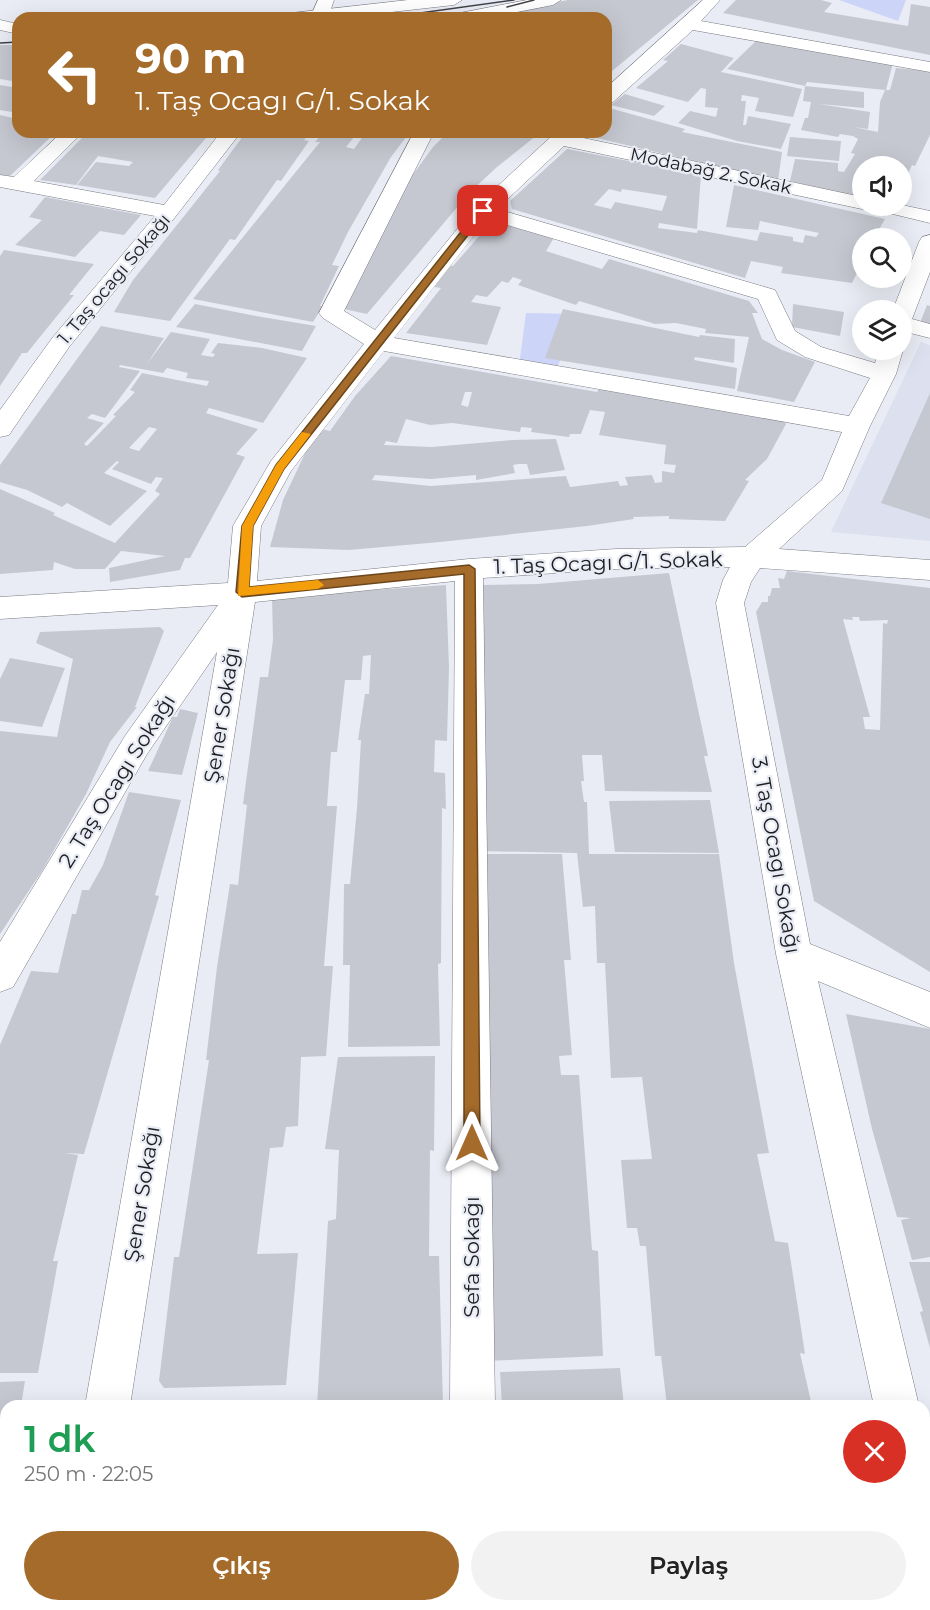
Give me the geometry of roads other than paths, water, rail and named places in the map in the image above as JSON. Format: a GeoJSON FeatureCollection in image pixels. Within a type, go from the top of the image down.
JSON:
{"type":"FeatureCollection","features":[{"type":"Feature","properties":{"kind":"street"},"geometry":{"type":"LineString","coordinates":[[359,12],[454,0]]}},
{"type":"Feature","properties":{"kind":"street"},"geometry":{"type":"LineString","coordinates":[[494,12],[553,0]]}},
{"type":"Feature","properties":{"kind":"street"},"geometry":{"type":"LineString","coordinates":[[612,93],[712,0]]}},
{"type":"Feature","properties":{"kind":"street"},"geometry":{"type":"LineString","coordinates":[[688,24],[930,67]]}},
{"type":"Feature","properties":{"kind":"street"},"geometry":{"type":"LineString","coordinates":[[10,182],[65,138]]}},
{"type":"Feature","properties":{"kind":"street","name":"1. Taş ocagı Sokağı"},"geometry":{"type":"LineString","coordinates":[[1,423],[61,342],[169,212],[226,138]]}},
{"type":"Feature","properties":{"kind":"street"},"geometry":{"type":"LineString","coordinates":[[421,138],[331,313],[379,343],[857,426]]}},
{"type":"Feature","properties":{"kind":"street","name":"Şener Sokağı"},"geometry":{"type":"LineString","coordinates":[[108,1400],[242,592],[247,526],[280,467],[483,211],[561,138]]}},
{"type":"Feature","properties":{"kind":"street","name":"Modabağ 2. Sokak"},"geometry":{"type":"LineString","coordinates":[[572,138],[852,200]]}},
{"type":"Feature","properties":{"kind":"street"},"geometry":{"type":"LineString","coordinates":[[10,182],[169,212]]}},
{"type":"Feature","properties":{"kind":"street"},"geometry":{"type":"LineString","coordinates":[[483,211],[766,296],[785,335],[813,352],[888,362]]}},
{"type":"Feature","properties":{"kind":"street"},"geometry":{"type":"LineString","coordinates":[[912,213],[930,217]]}},
{"type":"Feature","properties":{"kind":"street"},"geometry":{"type":"LineString","coordinates":[[908,300],[930,242]]}},
{"type":"Feature","properties":{"kind":"street"},"geometry":{"type":"LineString","coordinates":[[912,326],[930,331]]}},
{"type":"Feature","properties":{"kind":"street","name":"3. Taş Ocagı Sokağı"},"geometry":{"type":"LineString","coordinates":[[888,362],[857,426],[833,485],[752,557],[737,580],[730,603],[794,954],[896,1400]]}},
{"type":"Feature","properties":{"kind":"street","name":"1. Taş Ocagı G/1. Sokak"},"geometry":{"type":"LineString","coordinates":[[0,608],[242,592],[469,569],[616,559],[752,557],[930,570]]}},
{"type":"Feature","properties":{"kind":"street","name":"Sefa Sokağı"},"geometry":{"type":"LineString","coordinates":[[469,569],[473,1400]]}},
{"type":"Feature","properties":{"kind":"street","name":"2. Taş Ocagı Sokağı"},"geometry":{"type":"LineString","coordinates":[[0,975],[136,745],[242,592]]}},
{"type":"Feature","properties":{"kind":"street"},"geometry":{"type":"LineString","coordinates":[[794,954],[930,1010]]}},
{"type":"Feature","properties":{"kind":"tram line"},"geometry":{"type":"LineString","coordinates":[[427,12],[514,0]]}},
{"type":"Feature","properties":{"kind":"tram line"},"geometry":{"type":"LineString","coordinates":[[507,7],[534,0]]}},
{"type":"Feature","properties":{"kind":"tram line"},"geometry":{"type":"LineString","coordinates":[[0,43],[12,42]]}}]}
